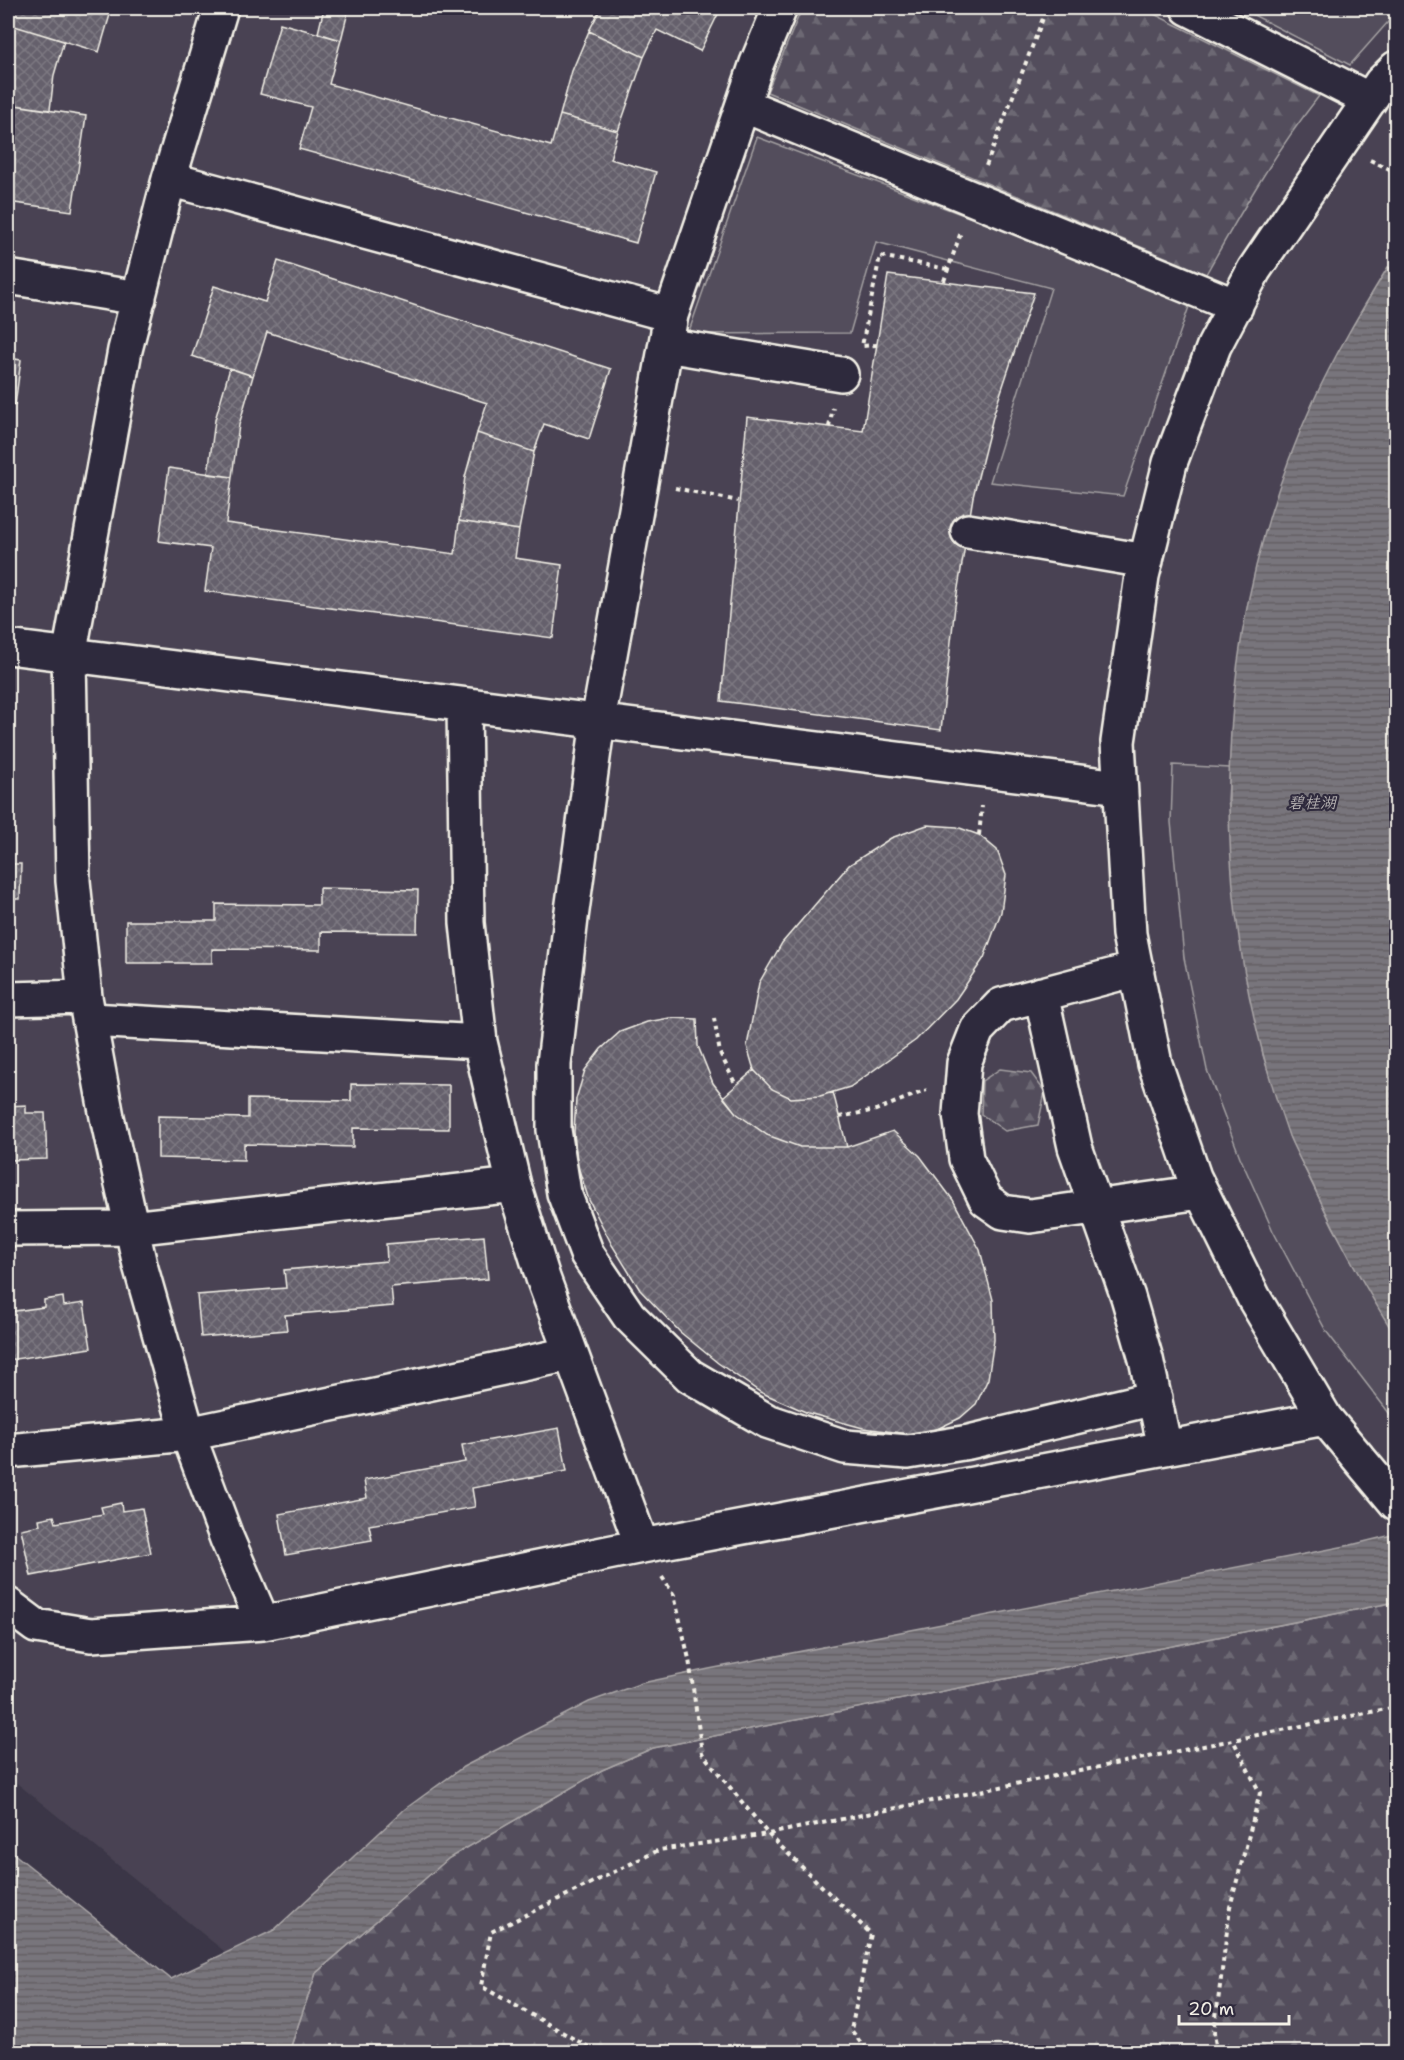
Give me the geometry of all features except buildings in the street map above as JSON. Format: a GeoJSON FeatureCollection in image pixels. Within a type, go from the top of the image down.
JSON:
{"type":"FeatureCollection","features":[{"type":"Feature","properties":{"kind":"street"},"geometry":{"type":"LineString","coordinates":[[221,8],[169,179],[125,350],[69,656],[73,881],[88,1008],[107,1117],[131,1228],[188,1434],[227,1539],[263,1623]]}},
{"type":"Feature","properties":{"kind":"street"},"geometry":{"type":"LineString","coordinates":[[780,8],[743,105],[669,330],[598,721],[554,1064],[554,1130],[564,1193],[587,1254],[629,1316],[690,1376],[767,1421],[845,1447],[908,1452],[969,1442],[1155,1398]]}},
{"type":"Feature","properties":{"kind":"street"},"geometry":{"type":"LineString","coordinates":[[1188,8],[1370,100]]}},
{"type":"Feature","properties":{"kind":"street"},"geometry":{"type":"LineString","coordinates":[[1396,68],[1370,100],[1254,270],[1214,346],[1170,463],[1146,561],[1118,742],[1130,934],[1155,1064],[1201,1192],[1254,1298],[1325,1418],[1396,1503]]}},
{"type":"Feature","properties":{"kind":"street"},"geometry":{"type":"LineString","coordinates":[[743,105],[1236,306]]}},
{"type":"Feature","properties":{"kind":"street"},"geometry":{"type":"LineString","coordinates":[[169,179],[669,330],[841,374]]}},
{"type":"Feature","properties":{"kind":"street"},"geometry":{"type":"LineString","coordinates":[[8,277],[139,298]]}},
{"type":"Feature","properties":{"kind":"street"},"geometry":{"type":"LineString","coordinates":[[968,531],[1146,561]]}},
{"type":"Feature","properties":{"kind":"street"},"geometry":{"type":"LineString","coordinates":[[8,647],[1120,787]]}},
{"type":"Feature","properties":{"kind":"street"},"geometry":{"type":"LineString","coordinates":[[464,705],[467,923],[480,1042],[514,1185],[543,1278],[642,1546]]}},
{"type":"Feature","properties":{"kind":"street"},"geometry":{"type":"LineString","coordinates":[[1137,969],[1001,1005],[977,1029],[964,1064],[960,1114],[966,1159],[986,1200],[1003,1212],[1030,1216],[1201,1192]]}},
{"type":"Feature","properties":{"kind":"street"},"geometry":{"type":"LineString","coordinates":[[1041,994],[1075,1147],[1128,1297],[1155,1398],[1165,1448]]}},
{"type":"Feature","properties":{"kind":"street"},"geometry":{"type":"LineString","coordinates":[[8,999],[480,1042]]}},
{"type":"Feature","properties":{"kind":"street"},"geometry":{"type":"LineString","coordinates":[[8,1229],[131,1228],[514,1185]]}},
{"type":"Feature","properties":{"kind":"street"},"geometry":{"type":"LineString","coordinates":[[543,1278],[595,1267]]}},
{"type":"Feature","properties":{"kind":"street"},"geometry":{"type":"LineString","coordinates":[[8,1451],[188,1434],[570,1354]]}},
{"type":"Feature","properties":{"kind":"street"},"geometry":{"type":"LineString","coordinates":[[8,1605],[36,1626],[91,1635],[263,1623],[642,1546],[1325,1418]]}},
{"type":"Feature","properties":{"kind":"street"},"geometry":{"type":"LineString","coordinates":[[894,1450],[896,1498]]}},
{"type":"Feature","properties":{"kind":"path"},"geometry":{"type":"LineString","coordinates":[[944,281],[973,199],[1047,8]]}},
{"type":"Feature","properties":{"kind":"path"},"geometry":{"type":"LineString","coordinates":[[877,345],[862,346],[880,256],[947,269]]}},
{"type":"Feature","properties":{"kind":"path"},"geometry":{"type":"LineString","coordinates":[[642,482],[738,501]]}},
{"type":"Feature","properties":{"kind":"path"},"geometry":{"type":"LineString","coordinates":[[714,1018],[720,1053],[736,1085]]}},
{"type":"Feature","properties":{"kind":"path"},"geometry":{"type":"LineString","coordinates":[[839,1117],[892,1105]]}},
{"type":"Feature","properties":{"kind":"path"},"geometry":{"type":"LineString","coordinates":[[642,1546],[674,1595],[689,1659],[702,1753],[768,1834],[872,1934],[851,2030],[868,2052]]}},
{"type":"Feature","properties":{"kind":"path"},"geometry":{"type":"LineString","coordinates":[[597,2052],[481,1986],[491,1932],[658,1850],[768,1834],[1396,1707]]}},
{"type":"Feature","properties":{"kind":"path"},"geometry":{"type":"LineString","coordinates":[[1218,2052],[1214,2033],[1230,1907],[1260,1793],[1233,1740]]}},
{"type":"Feature","properties":{"kind":"shaded area"},"geometry":{"type":"Polygon","coordinates":[[[8,8],[1396,8],[1396,2052],[357,2052],[299,2012],[8,1776],[8,8]]]}},
{"type":"Feature","properties":{"kind":"green space"},"geometry":{"type":"Polygon","coordinates":[[[802,8],[1142,8],[1319,96],[1273,161],[1206,274],[767,92],[802,8]]]}},
{"type":"Feature","properties":{"kind":"green space"},"geometry":{"type":"Polygon","coordinates":[[[1240,8],[1396,8],[1396,13],[1350,65],[1240,8]]]}},
{"type":"Feature","properties":{"kind":"green space"},"geometry":{"type":"Polygon","coordinates":[[[757,137],[1191,301],[1123,496],[990,482],[1051,288],[876,242],[850,333],[688,334],[757,137]]]}},
{"type":"Feature","properties":{"kind":"green space"},"geometry":{"type":"Polygon","coordinates":[[[1173,765],[1230,768],[1228,800],[1263,1055],[1290,1138],[1333,1227],[1396,1337],[1396,1422],[1326,1331],[1273,1231],[1240,1157],[1207,1070],[1184,958],[1171,822],[1173,765]]]}},
{"type":"Feature","properties":{"kind":"green space"},"geometry":{"type":"Polygon","coordinates":[[[1000,1069],[1031,1073],[1045,1092],[1038,1125],[1005,1131],[981,1114],[982,1081],[1000,1069]]]}},
{"type":"Feature","properties":{"kind":"green space"},"geometry":{"type":"Polygon","coordinates":[[[1396,1602],[1396,2052],[289,2052],[316,1973],[449,1858],[602,1770],[653,1748],[1396,1602]]]}},
{"type":"Feature","properties":{"kind":"water","name":"碧桂湖"},"geometry":{"type":"Polygon","coordinates":[[[1388,267],[1396,271],[1396,1337],[1343,1245],[1289,1136],[1261,1046],[1242,954],[1231,860],[1229,766],[1237,673],[1253,580],[1278,490],[1321,384],[1388,267]]]}},
{"type":"Feature","properties":{"kind":"water"},"geometry":{"type":"Polygon","coordinates":[[[1396,1534],[1396,1602],[653,1748],[602,1770],[449,1858],[316,1973],[289,2052],[8,2052],[8,1849],[171,1979],[274,1930],[405,1809],[463,1767],[589,1702],[642,1683],[709,1669],[1351,1545],[1396,1534]]]}}]}
